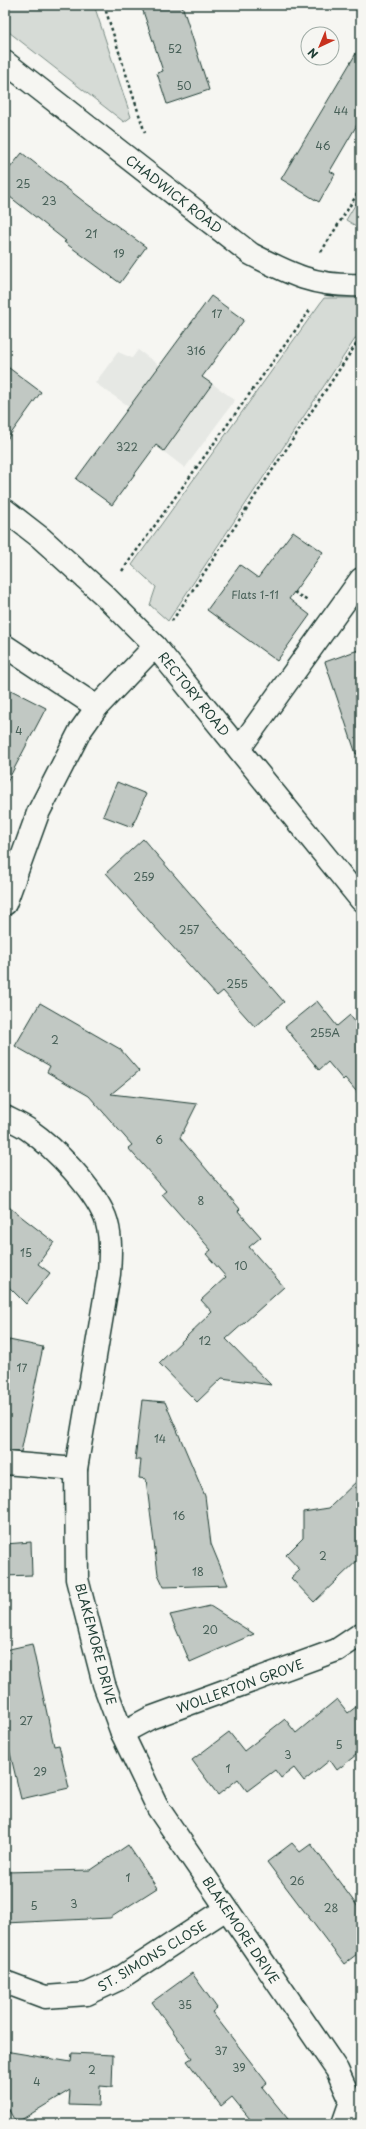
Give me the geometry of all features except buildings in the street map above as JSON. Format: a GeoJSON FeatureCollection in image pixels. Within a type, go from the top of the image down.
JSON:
{"type":"FeatureCollection","features":[{"type":"Feature","properties":{"kind":"street","name":"CHADWICK ROAD"},"geometry":{"type":"LineString","coordinates":[[5,62],[251,254],[288,274],[328,285],[361,285]]}},
{"type":"Feature","properties":{"kind":"street","name":"RECTORY ROAD"},"geometry":{"type":"LineString","coordinates":[[5,510],[41,538],[104,595],[155,646],[361,900]]}},
{"type":"Feature","properties":{"kind":"street"},"geometry":{"type":"LineString","coordinates":[[239,749],[361,579]]}},
{"type":"Feature","properties":{"kind":"street"},"geometry":{"type":"LineString","coordinates":[[5,646],[97,707]]}},
{"type":"Feature","properties":{"kind":"street"},"geometry":{"type":"LineString","coordinates":[[5,904],[38,813],[80,731],[97,707],[155,646]]}},
{"type":"Feature","properties":{"kind":"street","name":"BLAKEMORE DRIVE"},"geometry":{"type":"LineString","coordinates":[[5,1117],[29,1130],[67,1164],[88,1186],[105,1217],[110,1246],[109,1274],[76,1469],[77,1579],[104,1684],[122,1733],[158,1808],[356,2098],[343,2124]]}},
{"type":"Feature","properties":{"kind":"street"},"geometry":{"type":"LineString","coordinates":[[5,1463],[76,1469]]}},
{"type":"Feature","properties":{"kind":"street","name":"WOLLERTON GROVE"},"geometry":{"type":"LineString","coordinates":[[122,1733],[150,1718],[337,1650],[360,1638]]}},
{"type":"Feature","properties":{"kind":"street","name":"ST. SIMONS CLOSE"},"geometry":{"type":"LineString","coordinates":[[5,1982],[45,1997],[66,1997],[87,1994],[117,1980],[226,1909]]}},
{"type":"Feature","properties":{"kind":"path"},"geometry":{"type":"LineString","coordinates":[[104,5],[148,140]]}},
{"type":"Feature","properties":{"kind":"path"},"geometry":{"type":"LineString","coordinates":[[104,595],[328,285],[321,251],[361,188]]}},
{"type":"Feature","properties":{"kind":"path"},"geometry":{"type":"LineString","coordinates":[[155,646],[361,337]]}},
{"type":"Feature","properties":{"kind":"shaded area"},"geometry":{"type":"Polygon","coordinates":[[[5,5],[94,5],[131,117],[124,122],[5,29],[5,5]]]}},
{"type":"Feature","properties":{"kind":"shaded area"},"geometry":{"type":"Polygon","coordinates":[[[361,195],[361,229],[346,220],[361,195]]]}},
{"type":"Feature","properties":{"kind":"shaded area"},"geometry":{"type":"Polygon","coordinates":[[[324,298],[359,298],[361,305],[361,330],[168,621],[150,605],[156,587],[132,565],[324,298]]]}},
{"type":"Feature","properties":{"kind":"shaded area"},"geometry":{"type":"Polygon","coordinates":[[[138,350],[160,366],[170,353],[235,400],[185,468],[121,419],[130,407],[95,383],[118,352],[132,358],[138,350]]]}}]}
